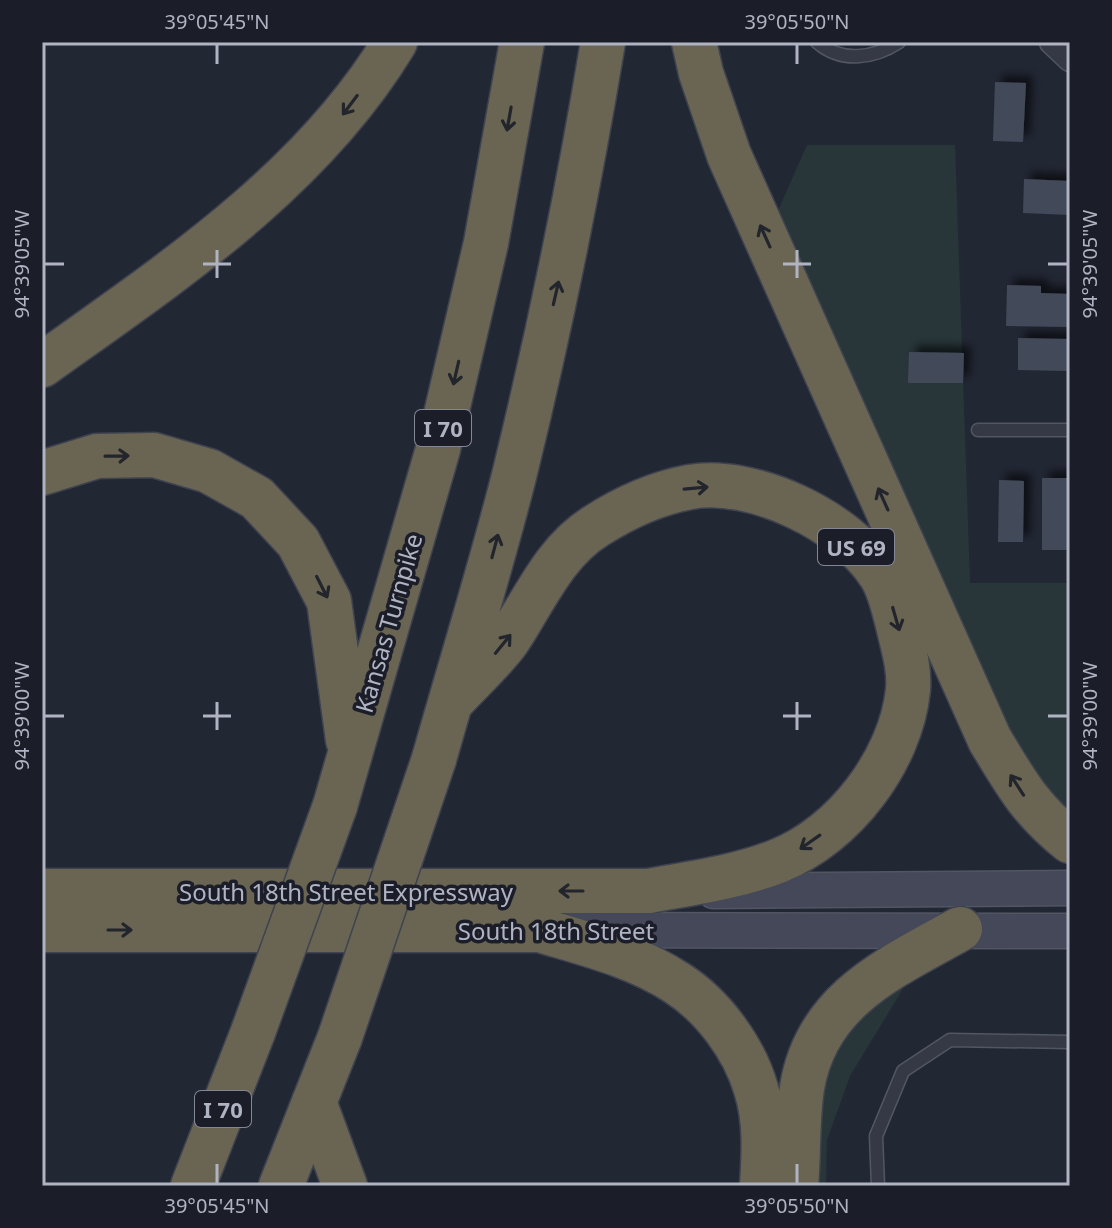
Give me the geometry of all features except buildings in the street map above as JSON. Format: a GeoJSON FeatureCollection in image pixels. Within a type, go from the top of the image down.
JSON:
{"type":"FeatureCollection","features":[{"type":"Feature","properties":{"kind":"highway"},"geometry":{"type":"LineString","coordinates":[[42,365],[160,281],[267,194],[334,126],[395,42]]}},
{"type":"Feature","properties":{"kind":"highway","name":"Kansas Turnpike"},"geometry":{"type":"LineString","coordinates":[[193,1186],[335,806],[438,449],[486,243],[522,42]]}},
{"type":"Feature","properties":{"kind":"highway"},"geometry":{"type":"LineString","coordinates":[[281,1186],[340,1037],[451,702],[514,473],[557,289],[603,42]]}},
{"type":"Feature","properties":{"kind":"highway"},"geometry":{"type":"LineString","coordinates":[[694,42],[701,73],[729,155],[990,740],[1020,790],[1044,821],[1070,841]]}},
{"type":"Feature","properties":{"kind":"highway"},"geometry":{"type":"LineString","coordinates":[[42,473],[97,456],[154,455],[209,471],[257,498],[298,542],[329,601],[350,754]]}},
{"type":"Feature","properties":{"kind":"highway","name":"US 69"},"geometry":{"type":"LineString","coordinates":[[451,702],[506,643],[560,558],[593,527],[641,502],[692,487],[741,488],[785,501],[817,517],[851,542],[881,575],[905,652],[908,689],[901,728],[880,771],[852,810],[808,845],[780,861],[731,875],[649,891]]}},
{"type":"Feature","properties":{"kind":"highway"},"geometry":{"type":"LineString","coordinates":[[42,859],[117,890]]}},
{"type":"Feature","properties":{"kind":"highway","name":"South 18th Street Expressway"},"geometry":{"type":"LineString","coordinates":[[42,891],[649,891]]}},
{"type":"Feature","properties":{"kind":"highway"},"geometry":{"type":"LineString","coordinates":[[796,1186],[802,1087],[817,1040],[839,1007],[880,974],[960,929]]}},
{"type":"Feature","properties":{"kind":"highway","name":"South 18th Street"},"geometry":{"type":"LineString","coordinates":[[42,930],[540,930]]}},
{"type":"Feature","properties":{"kind":"highway"},"geometry":{"type":"LineString","coordinates":[[540,930],[616,954],[677,983],[698,1000],[733,1039],[756,1089],[764,1143],[762,1186]]}},
{"type":"Feature","properties":{"kind":"highway"},"geometry":{"type":"LineString","coordinates":[[314,1102],[345,1186]]}},
{"type":"Feature","properties":{"kind":"main road","name":"South 18th Street"},"geometry":{"type":"LineString","coordinates":[[649,891],[1070,888]]}},
{"type":"Feature","properties":{"kind":"main road","name":"South 18th Street"},"geometry":{"type":"LineString","coordinates":[[540,930],[1070,931]]}},
{"type":"Feature","properties":{"kind":"street"},"geometry":{"type":"LineString","coordinates":[[1052,42],[1070,59]]}},
{"type":"Feature","properties":{"kind":"lane"},"geometry":{"type":"LineString","coordinates":[[817,42],[830,52],[845,57],[886,51],[899,42]]}},
{"type":"Feature","properties":{"kind":"lane"},"geometry":{"type":"LineString","coordinates":[[978,430],[1070,430]]}},
{"type":"Feature","properties":{"kind":"lane"},"geometry":{"type":"LineString","coordinates":[[878,1186],[876,1136],[903,1071],[950,1040],[1070,1042]]}},
{"type":"Feature","properties":{"kind":"shaded area"},"geometry":{"type":"Polygon","coordinates":[[[807,145],[955,145],[970,583],[1070,583],[1070,820],[1030,772],[885,464],[777,213],[807,145]]]}},
{"type":"Feature","properties":{"kind":"shaded area"},"geometry":{"type":"Polygon","coordinates":[[[907,982],[850,1076],[827,1140],[826,1186],[814,1186],[822,1084],[850,1018],[907,982]]]}}]}
